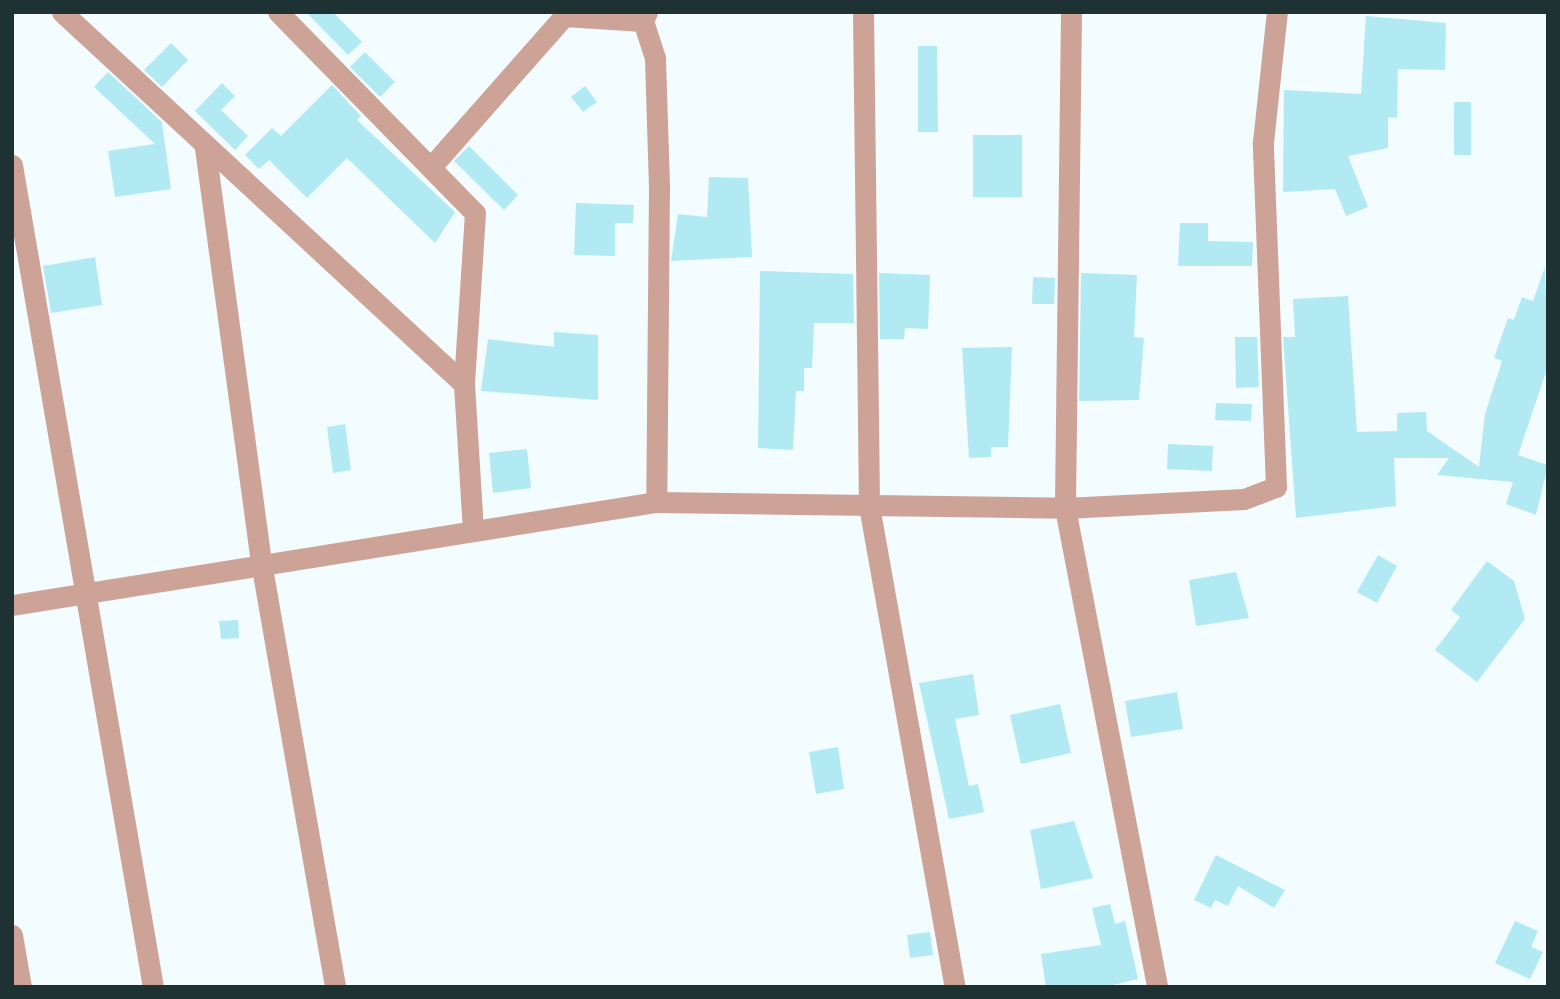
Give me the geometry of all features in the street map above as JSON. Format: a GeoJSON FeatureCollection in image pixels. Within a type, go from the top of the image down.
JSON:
{"type":"FeatureCollection","features":[{"type":"Feature","properties":{"kind":"street"},"geometry":{"type":"LineString","coordinates":[[62,12],[205,148],[464,384]]}},
{"type":"Feature","properties":{"kind":"street"},"geometry":{"type":"LineString","coordinates":[[278,12],[475,213],[464,384],[472,531]]}},
{"type":"Feature","properties":{"kind":"street"},"geometry":{"type":"LineString","coordinates":[[863,12],[869,506],[955,987]]}},
{"type":"Feature","properties":{"kind":"street"},"geometry":{"type":"LineString","coordinates":[[1071,12],[1065,509],[1157,987]]}},
{"type":"Feature","properties":{"kind":"street"},"geometry":{"type":"LineString","coordinates":[[12,605],[261,562],[656,502],[1065,509],[1244,499],[1276,486],[1263,142],[1278,12]]}},
{"type":"Feature","properties":{"kind":"street"},"geometry":{"type":"LineString","coordinates":[[431,167],[562,14],[645,17],[655,59],[656,97],[656,502]]}},
{"type":"Feature","properties":{"kind":"street"},"geometry":{"type":"LineString","coordinates":[[205,148],[261,562],[335,987]]}},
{"type":"Feature","properties":{"kind":"street"},"geometry":{"type":"LineString","coordinates":[[12,165],[88,592],[153,987]]}},
{"type":"Feature","properties":{"kind":"street"},"geometry":{"type":"LineString","coordinates":[[12,935],[21,987]]}},
{"type":"Feature","properties":{"kind":"building"},"geometry":{"type":"Polygon","coordinates":[[[306,12],[333,12],[362,42],[348,55],[306,12]]]}},
{"type":"Feature","properties":{"kind":"building"},"geometry":{"type":"Polygon","coordinates":[[[1366,16],[1446,23],[1445,70],[1398,69],[1397,118],[1388,117],[1388,148],[1348,156],[1368,207],[1346,216],[1335,189],[1283,192],[1284,90],[1361,94],[1366,16]]]}},
{"type":"Feature","properties":{"kind":"building"},"geometry":{"type":"Polygon","coordinates":[[[171,43],[188,60],[162,87],[144,70],[171,43]]]}},
{"type":"Feature","properties":{"kind":"building"},"geometry":{"type":"Polygon","coordinates":[[[918,46],[937,46],[938,132],[918,132],[918,46]]]}},
{"type":"Feature","properties":{"kind":"building"},"geometry":{"type":"Polygon","coordinates":[[[365,52],[395,82],[380,97],[350,67],[365,52]]]}},
{"type":"Feature","properties":{"kind":"building"},"geometry":{"type":"Polygon","coordinates":[[[108,72],[162,122],[171,189],[115,197],[108,151],[155,144],[94,87],[108,72]]]}},
{"type":"Feature","properties":{"kind":"building"},"geometry":{"type":"Polygon","coordinates":[[[222,83],[235,96],[221,110],[248,136],[235,150],[195,111],[222,83]]]}},
{"type":"Feature","properties":{"kind":"building"},"geometry":{"type":"Polygon","coordinates":[[[332,85],[361,116],[357,120],[455,212],[435,243],[347,158],[307,198],[269,160],[259,169],[245,155],[272,128],[281,136],[332,85]]]}},
{"type":"Feature","properties":{"kind":"building"},"geometry":{"type":"Polygon","coordinates":[[[585,86],[597,102],[583,112],[571,97],[585,86]]]}},
{"type":"Feature","properties":{"kind":"building"},"geometry":{"type":"Polygon","coordinates":[[[1454,102],[1471,102],[1471,155],[1454,155],[1454,102]]]}},
{"type":"Feature","properties":{"kind":"building"},"geometry":{"type":"Polygon","coordinates":[[[973,135],[1022,135],[1022,197],[973,197],[973,135]]]}},
{"type":"Feature","properties":{"kind":"building"},"geometry":{"type":"Polygon","coordinates":[[[469,146],[518,195],[504,210],[454,161],[469,146]]]}},
{"type":"Feature","properties":{"kind":"building"},"geometry":{"type":"Polygon","coordinates":[[[709,177],[748,178],[752,257],[671,261],[678,214],[707,217],[709,177]]]}},
{"type":"Feature","properties":{"kind":"building"},"geometry":{"type":"Polygon","coordinates":[[[576,203],[634,205],[633,223],[615,223],[615,256],[574,255],[576,203]]]}},
{"type":"Feature","properties":{"kind":"building"},"geometry":{"type":"Polygon","coordinates":[[[1180,223],[1208,223],[1208,241],[1253,242],[1252,266],[1178,266],[1180,223]]]}},
{"type":"Feature","properties":{"kind":"building"},"geometry":{"type":"Polygon","coordinates":[[[95,257],[102,305],[51,313],[43,266],[95,257]]]}},
{"type":"Feature","properties":{"kind":"building"},"geometry":{"type":"Polygon","coordinates":[[[1545,267],[1548,366],[1518,455],[1548,465],[1536,515],[1506,504],[1513,482],[1437,475],[1449,458],[1394,458],[1396,506],[1296,518],[1283,337],[1295,337],[1293,299],[1348,296],[1357,432],[1397,431],[1397,413],[1426,412],[1427,431],[1479,467],[1485,414],[1502,361],[1494,358],[1508,318],[1514,320],[1522,297],[1533,301],[1545,267]]]}},
{"type":"Feature","properties":{"kind":"building"},"geometry":{"type":"Polygon","coordinates":[[[760,271],[853,274],[854,323],[814,323],[812,368],[804,368],[804,391],[796,391],[793,450],[758,448],[760,271]]]}},
{"type":"Feature","properties":{"kind":"building"},"geometry":{"type":"Polygon","coordinates":[[[879,273],[930,275],[928,329],[905,328],[904,339],[880,339],[879,273]]]}},
{"type":"Feature","properties":{"kind":"building"},"geometry":{"type":"Polygon","coordinates":[[[1081,273],[1137,275],[1134,337],[1144,338],[1139,400],[1079,401],[1081,273]]]}},
{"type":"Feature","properties":{"kind":"building"},"geometry":{"type":"Polygon","coordinates":[[[1033,277],[1055,278],[1054,304],[1032,304],[1033,277]]]}},
{"type":"Feature","properties":{"kind":"building"},"geometry":{"type":"Polygon","coordinates":[[[554,332],[598,335],[598,400],[481,391],[488,339],[554,347],[554,332]]]}},
{"type":"Feature","properties":{"kind":"building"},"geometry":{"type":"Polygon","coordinates":[[[1235,337],[1257,337],[1259,387],[1236,388],[1235,337]]]}},
{"type":"Feature","properties":{"kind":"building"},"geometry":{"type":"Polygon","coordinates":[[[1012,347],[1008,447],[991,447],[991,457],[969,458],[962,348],[1012,347]]]}},
{"type":"Feature","properties":{"kind":"building"},"geometry":{"type":"Polygon","coordinates":[[[1216,403],[1252,404],[1251,421],[1215,420],[1216,403]]]}},
{"type":"Feature","properties":{"kind":"building"},"geometry":{"type":"Polygon","coordinates":[[[345,424],[351,470],[333,473],[327,427],[345,424]]]}},
{"type":"Feature","properties":{"kind":"building"},"geometry":{"type":"Polygon","coordinates":[[[1168,444],[1213,446],[1212,471],[1167,469],[1168,444]]]}},
{"type":"Feature","properties":{"kind":"building"},"geometry":{"type":"Polygon","coordinates":[[[527,449],[531,488],[493,493],[489,453],[527,449]]]}},
{"type":"Feature","properties":{"kind":"building"},"geometry":{"type":"Polygon","coordinates":[[[1378,555],[1397,566],[1377,603],[1357,592],[1378,555]]]}},
{"type":"Feature","properties":{"kind":"building"},"geometry":{"type":"Polygon","coordinates":[[[1487,561],[1514,581],[1525,619],[1477,682],[1435,650],[1460,617],[1451,610],[1487,561]]]}},
{"type":"Feature","properties":{"kind":"building"},"geometry":{"type":"Polygon","coordinates":[[[1236,572],[1249,618],[1196,626],[1189,580],[1236,572]]]}},
{"type":"Feature","properties":{"kind":"building"},"geometry":{"type":"Polygon","coordinates":[[[238,620],[239,638],[221,639],[219,621],[238,620]]]}},
{"type":"Feature","properties":{"kind":"building"},"geometry":{"type":"Polygon","coordinates":[[[973,674],[979,715],[955,719],[969,786],[978,784],[984,812],[949,819],[919,683],[973,674]]]}},
{"type":"Feature","properties":{"kind":"building"},"geometry":{"type":"Polygon","coordinates":[[[1177,692],[1183,729],[1131,737],[1125,701],[1177,692]]]}},
{"type":"Feature","properties":{"kind":"building"},"geometry":{"type":"Polygon","coordinates":[[[1060,704],[1071,753],[1021,764],[1010,715],[1060,704]]]}},
{"type":"Feature","properties":{"kind":"building"},"geometry":{"type":"Polygon","coordinates":[[[838,747],[844,789],[816,794],[809,752],[838,747]]]}},
{"type":"Feature","properties":{"kind":"building"},"geometry":{"type":"Polygon","coordinates":[[[1074,821],[1093,878],[1041,889],[1030,830],[1074,821]]]}},
{"type":"Feature","properties":{"kind":"building"},"geometry":{"type":"Polygon","coordinates":[[[1216,855],[1285,890],[1274,908],[1238,886],[1228,906],[1215,900],[1211,908],[1194,900],[1216,855]]]}},
{"type":"Feature","properties":{"kind":"building"},"geometry":{"type":"Polygon","coordinates":[[[1110,904],[1115,924],[1125,921],[1138,979],[1105,987],[1046,987],[1041,954],[1101,945],[1092,908],[1110,904]]]}},
{"type":"Feature","properties":{"kind":"building"},"geometry":{"type":"Polygon","coordinates":[[[1515,921],[1538,931],[1531,947],[1543,952],[1530,979],[1495,963],[1515,921]]]}},
{"type":"Feature","properties":{"kind":"building"},"geometry":{"type":"Polygon","coordinates":[[[930,932],[933,955],[910,958],[907,935],[930,932]]]}}]}
